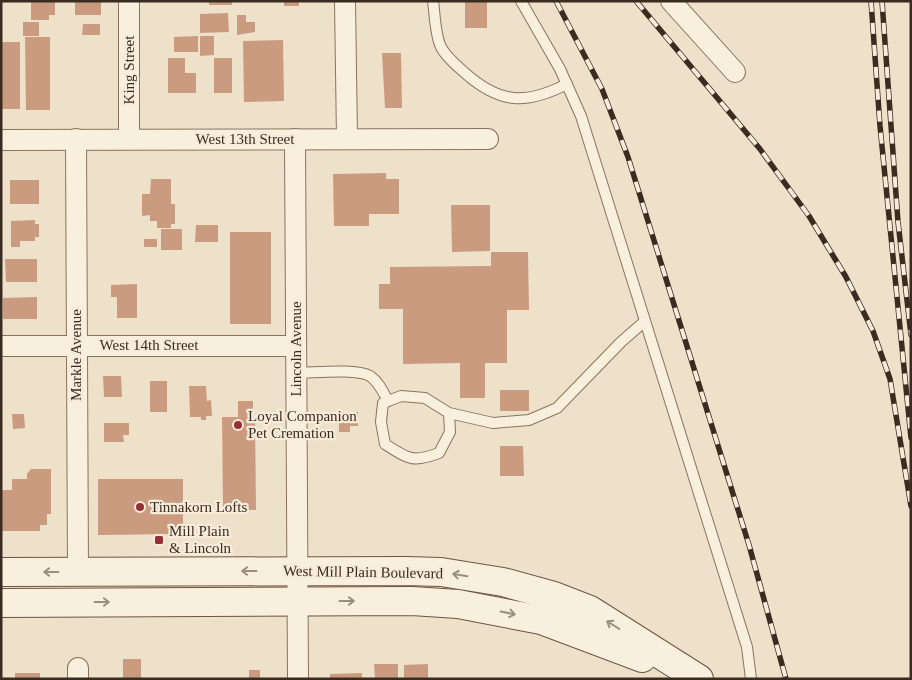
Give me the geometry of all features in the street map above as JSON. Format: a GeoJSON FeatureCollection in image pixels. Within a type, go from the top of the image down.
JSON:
{"type":"FeatureCollection","features":[{"type":"Feature","properties":{"kind":"main road","name":"West Mill Plain Boulevard"},"geometry":{"type":"LineString","coordinates":[[1,572],[297,570],[441,572],[503,582],[554,596],[590,610],[699,679]]}},
{"type":"Feature","properties":{"kind":"main road","name":"West Mill Plain Boulevard"},"geometry":{"type":"LineString","coordinates":[[1,603],[412,601],[458,604],[541,620],[582,633],[695,679]]}},
{"type":"Feature","properties":{"kind":"street","name":"King Street"},"geometry":{"type":"LineString","coordinates":[[129,1],[130,139]]}},
{"type":"Feature","properties":{"kind":"street"},"geometry":{"type":"LineString","coordinates":[[346,1],[347,139]]}},
{"type":"Feature","properties":{"kind":"street"},"geometry":{"type":"LineString","coordinates":[[671,1],[735,72]]}},
{"type":"Feature","properties":{"kind":"street","name":"Markle Avenue"},"geometry":{"type":"LineString","coordinates":[[76,139],[78,572]]}},
{"type":"Feature","properties":{"kind":"street","name":"Lincoln Avenue"},"geometry":{"type":"LineString","coordinates":[[295,139],[298,679]]}},
{"type":"Feature","properties":{"kind":"street","name":"West 13th Street"},"geometry":{"type":"LineString","coordinates":[[1,140],[488,139]]}},
{"type":"Feature","properties":{"kind":"street","name":"West 14th Street"},"geometry":{"type":"LineString","coordinates":[[1,346],[296,346]]}},
{"type":"Feature","properties":{"kind":"lane"},"geometry":{"type":"LineString","coordinates":[[433,1],[441,47],[479,85],[496,95],[518,98],[543,96],[567,84]]}},
{"type":"Feature","properties":{"kind":"lane"},"geometry":{"type":"LineString","coordinates":[[521,1],[567,84],[582,116],[747,647],[751,679]]}},
{"type":"Feature","properties":{"kind":"lane"},"geometry":{"type":"LineString","coordinates":[[449,413],[450,432],[440,453],[421,460],[404,456],[385,444],[381,422],[383,403],[401,396],[425,398],[449,413],[493,423],[529,420],[556,408],[621,342],[645,321]]}},
{"type":"Feature","properties":{"kind":"lane"},"geometry":{"type":"LineString","coordinates":[[296,373],[347,372],[369,375],[379,384],[388,401]]}},
{"type":"Feature","properties":{"kind":"building"},"geometry":{"type":"Polygon","coordinates":[[[31,1],[55,1],[55,15],[49,15],[49,20],[31,20],[31,1]]]}},
{"type":"Feature","properties":{"kind":"building"},"geometry":{"type":"Polygon","coordinates":[[[75,1],[101,1],[101,15],[75,15],[75,1]]]}},
{"type":"Feature","properties":{"kind":"building"},"geometry":{"type":"Polygon","coordinates":[[[209,1],[232,1],[232,5],[209,5],[209,1]]]}},
{"type":"Feature","properties":{"kind":"building"},"geometry":{"type":"Polygon","coordinates":[[[284,1],[299,1],[299,6],[284,6],[284,1]]]}},
{"type":"Feature","properties":{"kind":"building"},"geometry":{"type":"Polygon","coordinates":[[[465,1],[487,1],[487,28],[465,28],[465,1]]]}},
{"type":"Feature","properties":{"kind":"building"},"geometry":{"type":"Polygon","coordinates":[[[228,13],[229,32],[200,33],[200,14],[228,13]]]}},
{"type":"Feature","properties":{"kind":"building"},"geometry":{"type":"Polygon","coordinates":[[[237,15],[246,15],[246,22],[255,22],[255,32],[237,35],[237,15]]]}},
{"type":"Feature","properties":{"kind":"building"},"geometry":{"type":"Polygon","coordinates":[[[23,22],[39,22],[39,36],[23,36],[23,22]]]}},
{"type":"Feature","properties":{"kind":"building"},"geometry":{"type":"Polygon","coordinates":[[[83,24],[100,24],[100,35],[82,35],[83,24]]]}},
{"type":"Feature","properties":{"kind":"building"},"geometry":{"type":"Polygon","coordinates":[[[198,36],[198,52],[174,52],[174,37],[198,36]]]}},
{"type":"Feature","properties":{"kind":"building"},"geometry":{"type":"Polygon","coordinates":[[[200,36],[214,36],[214,55],[200,56],[200,36]]]}},
{"type":"Feature","properties":{"kind":"building"},"geometry":{"type":"Polygon","coordinates":[[[25,37],[50,37],[50,110],[26,110],[25,37]]]}},
{"type":"Feature","properties":{"kind":"building"},"geometry":{"type":"Polygon","coordinates":[[[283,40],[284,101],[244,102],[243,41],[283,40]]]}},
{"type":"Feature","properties":{"kind":"building"},"geometry":{"type":"Polygon","coordinates":[[[1,42],[20,42],[20,109],[1,109],[1,42]]]}},
{"type":"Feature","properties":{"kind":"building"},"geometry":{"type":"Polygon","coordinates":[[[382,53],[401,53],[402,108],[385,108],[382,53]]]}},
{"type":"Feature","properties":{"kind":"building"},"geometry":{"type":"Polygon","coordinates":[[[168,58],[185,58],[185,73],[196,73],[196,93],[168,93],[168,58]]]}},
{"type":"Feature","properties":{"kind":"building"},"geometry":{"type":"Polygon","coordinates":[[[214,58],[232,58],[232,93],[214,93],[214,58]]]}},
{"type":"Feature","properties":{"kind":"building"},"geometry":{"type":"Polygon","coordinates":[[[386,173],[386,179],[399,179],[399,214],[369,214],[369,226],[334,226],[333,174],[386,173]]]}},
{"type":"Feature","properties":{"kind":"building"},"geometry":{"type":"Polygon","coordinates":[[[151,179],[171,179],[171,204],[175,204],[175,224],[171,224],[171,228],[157,228],[157,221],[150,221],[150,215],[142,216],[142,194],[150,194],[151,179]]]}},
{"type":"Feature","properties":{"kind":"building"},"geometry":{"type":"Polygon","coordinates":[[[10,180],[39,180],[39,204],[10,204],[10,180]]]}},
{"type":"Feature","properties":{"kind":"building"},"geometry":{"type":"Polygon","coordinates":[[[451,205],[490,205],[490,251],[452,252],[451,205]]]}},
{"type":"Feature","properties":{"kind":"building"},"geometry":{"type":"Polygon","coordinates":[[[35,220],[35,224],[39,224],[39,237],[35,237],[35,241],[20,241],[20,247],[11,247],[11,221],[35,220]]]}},
{"type":"Feature","properties":{"kind":"building"},"geometry":{"type":"Polygon","coordinates":[[[196,225],[218,225],[218,242],[195,242],[196,225]]]}},
{"type":"Feature","properties":{"kind":"building"},"geometry":{"type":"Polygon","coordinates":[[[161,229],[182,229],[182,250],[161,250],[161,229]]]}},
{"type":"Feature","properties":{"kind":"building"},"geometry":{"type":"Polygon","coordinates":[[[230,232],[271,232],[271,324],[230,324],[230,232]]]}},
{"type":"Feature","properties":{"kind":"building"},"geometry":{"type":"Polygon","coordinates":[[[144,239],[157,239],[157,247],[144,247],[144,239]]]}},
{"type":"Feature","properties":{"kind":"building"},"geometry":{"type":"Polygon","coordinates":[[[491,252],[528,252],[529,310],[507,310],[507,363],[485,363],[485,398],[460,398],[460,363],[403,364],[403,309],[379,309],[379,284],[390,284],[390,267],[491,266],[491,252]]]}},
{"type":"Feature","properties":{"kind":"building"},"geometry":{"type":"Polygon","coordinates":[[[5,259],[37,259],[37,282],[6,282],[5,259]]]}},
{"type":"Feature","properties":{"kind":"building"},"geometry":{"type":"Polygon","coordinates":[[[137,284],[137,318],[117,318],[117,297],[111,297],[111,285],[137,284]]]}},
{"type":"Feature","properties":{"kind":"building"},"geometry":{"type":"Polygon","coordinates":[[[37,297],[37,319],[3,319],[3,298],[37,297]]]}},
{"type":"Feature","properties":{"kind":"building"},"geometry":{"type":"Polygon","coordinates":[[[103,376],[121,376],[122,397],[104,397],[103,376]]]}},
{"type":"Feature","properties":{"kind":"building"},"geometry":{"type":"Polygon","coordinates":[[[150,381],[167,381],[167,412],[150,412],[150,381]]]}},
{"type":"Feature","properties":{"kind":"building"},"geometry":{"type":"Polygon","coordinates":[[[189,386],[206,386],[207,401],[211,400],[212,416],[206,416],[206,420],[201,420],[201,417],[190,417],[189,386]]]}},
{"type":"Feature","properties":{"kind":"building"},"geometry":{"type":"Polygon","coordinates":[[[500,390],[529,390],[529,411],[500,411],[500,390]]]}},
{"type":"Feature","properties":{"kind":"building"},"geometry":{"type":"Polygon","coordinates":[[[238,401],[253,401],[253,417],[255,417],[256,510],[223,510],[222,417],[238,417],[238,401]]]}},
{"type":"Feature","properties":{"kind":"building"},"geometry":{"type":"Polygon","coordinates":[[[339,412],[358,412],[358,426],[350,426],[350,432],[339,432],[339,412]]]}},
{"type":"Feature","properties":{"kind":"building"},"geometry":{"type":"Polygon","coordinates":[[[12,414],[24,414],[25,428],[13,429],[12,414]]]}},
{"type":"Feature","properties":{"kind":"building"},"geometry":{"type":"Polygon","coordinates":[[[104,423],[129,423],[129,435],[123,435],[124,442],[104,442],[104,423]]]}},
{"type":"Feature","properties":{"kind":"building"},"geometry":{"type":"Polygon","coordinates":[[[500,446],[523,446],[524,476],[500,476],[500,446]]]}},
{"type":"Feature","properties":{"kind":"building"},"geometry":{"type":"Polygon","coordinates":[[[31,469],[51,469],[51,514],[47,514],[47,525],[40,525],[40,531],[1,531],[1,490],[12,490],[12,479],[27,479],[27,474],[31,469]]]}},
{"type":"Feature","properties":{"kind":"building","name":"Tinnakorn Lofts"},"geometry":{"type":"Polygon","coordinates":[[[98,479],[183,479],[183,534],[98,535],[98,479]]]}},
{"type":"Feature","properties":{"kind":"building"},"geometry":{"type":"Polygon","coordinates":[[[123,659],[141,659],[141,678],[123,678],[123,659]]]}},
{"type":"Feature","properties":{"kind":"building"},"geometry":{"type":"Polygon","coordinates":[[[374,664],[398,664],[398,679],[375,679],[374,664]]]}},
{"type":"Feature","properties":{"kind":"building"},"geometry":{"type":"Polygon","coordinates":[[[428,664],[428,679],[404,679],[404,665],[428,664]]]}},
{"type":"Feature","properties":{"kind":"building"},"geometry":{"type":"Polygon","coordinates":[[[249,670],[260,670],[260,679],[249,679],[249,670]]]}},
{"type":"Feature","properties":{"kind":"building"},"geometry":{"type":"Polygon","coordinates":[[[15,673],[40,673],[40,679],[15,679],[15,673]]]}},
{"type":"Feature","properties":{"kind":"building"},"geometry":{"type":"Polygon","coordinates":[[[362,673],[362,679],[330,679],[330,674],[362,673]]]}},
{"type":"Feature","properties":{"kind":"railway"},"geometry":{"type":"LineString","coordinates":[[556,1],[602,89],[628,157],[749,545],[786,679]]}},
{"type":"Feature","properties":{"kind":"railway"},"geometry":{"type":"LineString","coordinates":[[636,1],[760,149],[809,216],[846,277],[873,331],[890,379],[911,506]]}},
{"type":"Feature","properties":{"kind":"railway"},"geometry":{"type":"LineString","coordinates":[[871,1],[880,126],[911,438]]}},
{"type":"Feature","properties":{"kind":"railway"},"geometry":{"type":"LineString","coordinates":[[882,1],[898,222],[911,335]]}},
{"type":"Feature","properties":{"kind":"place","name":"Loyal Companion Pet Cremation"},"geometry":{"type":"Point","coordinates":[238,425]}},
{"type":"Feature","properties":{"kind":"place","name":"Tinnakorn Lofts"},"geometry":{"type":"Point","coordinates":[140,507]}},
{"type":"Feature","properties":{"kind":"place","name":"Mill Plain & Lincoln"},"geometry":{"type":"Point","coordinates":[159,540]}}]}
